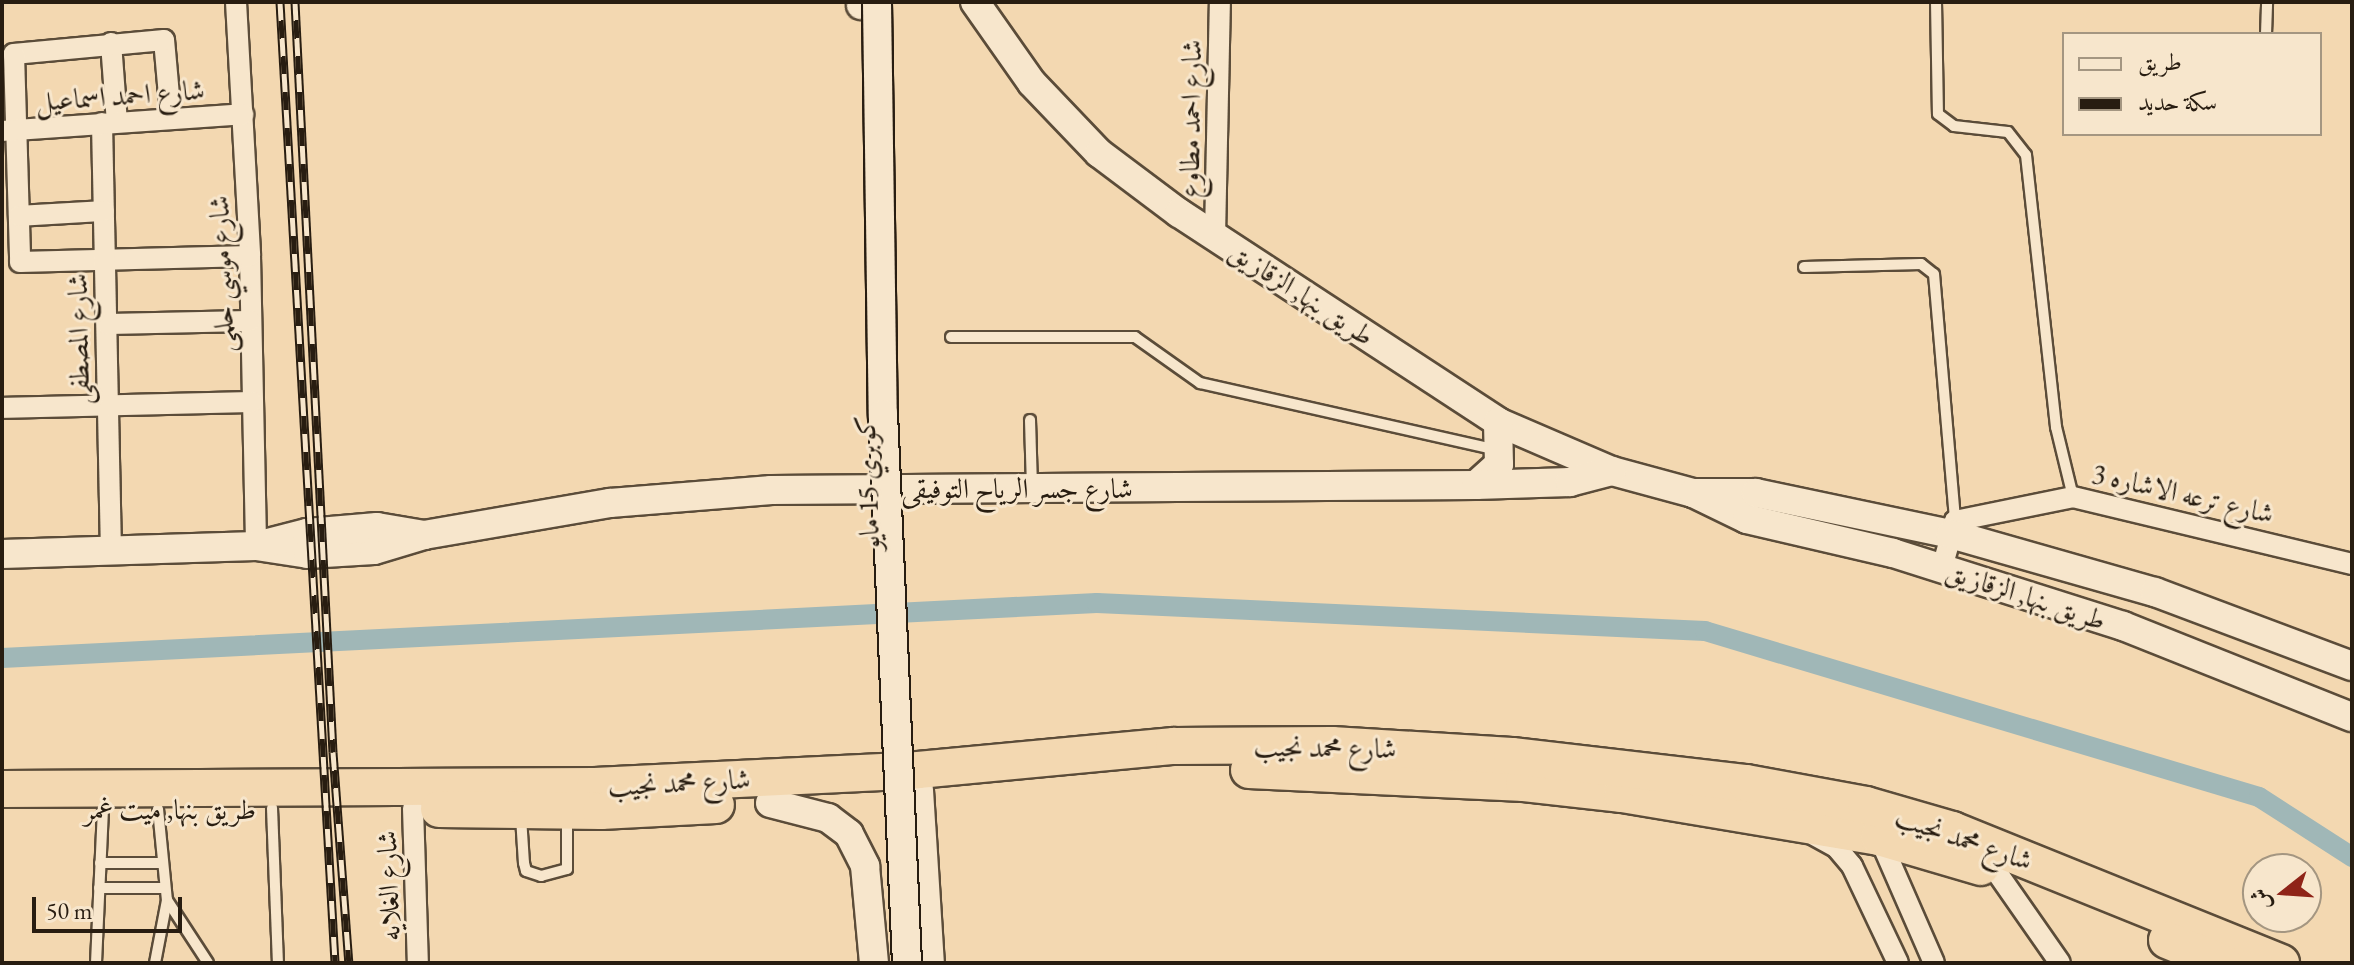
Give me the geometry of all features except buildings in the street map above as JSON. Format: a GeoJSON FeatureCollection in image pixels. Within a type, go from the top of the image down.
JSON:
{"type":"FeatureCollection","features":[{"type":"Feature","properties":{"kind":"highway","name":"شارع محمد نجيب"},"geometry":{"type":"LineString","coordinates":[[338,798],[413,808],[521,811],[567,798],[1174,746],[1380,761],[1629,768],[1866,805],[1952,830],[2208,948]]}},
{"type":"Feature","properties":{"kind":"highway","name":"شارع محمد نجيب"},"geometry":{"type":"LineString","coordinates":[[338,798],[567,798],[770,803],[1097,770],[1332,758]]}},
{"type":"Feature","properties":{"kind":"highway","name":"شارع محمد نجيب"},"geometry":{"type":"LineString","coordinates":[[1380,761],[1622,794],[1879,837],[1998,874],[2208,948],[2269,961]]}},
{"type":"Feature","properties":{"kind":"highway","name":"طريق بنها, ميت غمر"},"geometry":{"type":"LineString","coordinates":[[2,789],[103,798],[338,798]]}},
{"type":"Feature","properties":{"kind":"highway","name":"طريق بنها, ميت غمر"},"geometry":{"type":"LineString","coordinates":[[2,810],[103,798],[158,809],[272,808],[338,798]]}},
{"type":"Feature","properties":{"kind":"main road","name":"طريق بنها, الزقازيق"},"geometry":{"type":"LineString","coordinates":[[975,2],[1052,107],[1099,153],[1215,236],[1498,422],[1612,471],[1693,493],[1747,519],[1942,568],[2123,626],[2352,717]]}},
{"type":"Feature","properties":{"kind":"main road","name":"كوبري 15 مايو"},"geometry":{"type":"LineString","coordinates":[[869,3],[864,382],[890,963]]}},
{"type":"Feature","properties":{"kind":"main road","name":"كوبري 15 مايو"},"geometry":{"type":"LineString","coordinates":[[869,3],[907,963]]}},
{"type":"Feature","properties":{"kind":"main road"},"geometry":{"type":"LineString","coordinates":[[1476,485],[1499,464],[1502,451],[1498,422]]}},
{"type":"Feature","properties":{"kind":"main road","name":"شارع جسر الرياح التوفيقى"},"geometry":{"type":"LineString","coordinates":[[2,554],[111,554],[256,546],[324,554],[391,547],[424,535],[657,498],[771,490],[1476,485],[1570,482],[1612,471]]}},
{"type":"Feature","properties":{"kind":"main road","name":"طريق بنها, الزقازيق"},"geometry":{"type":"LineString","coordinates":[[1693,493],[1756,493],[1953,527],[2155,592],[2352,666]]}},
{"type":"Feature","properties":{"kind":"main road"},"geometry":{"type":"LineString","coordinates":[[919,790],[930,963]]}},
{"type":"Feature","properties":{"kind":"main road"},"geometry":{"type":"LineString","coordinates":[[770,803],[828,818],[849,834],[865,866],[874,963]]}},
{"type":"Feature","properties":{"kind":"street","name":"شارع موسي حلمى"},"geometry":{"type":"LineString","coordinates":[[236,2],[250,256],[256,546]]}},
{"type":"Feature","properties":{"kind":"street","name":"شارع احمد مطاوع"},"geometry":{"type":"LineString","coordinates":[[1215,236],[1220,2]]}},
{"type":"Feature","properties":{"kind":"street"},"geometry":{"type":"LineString","coordinates":[[171,118],[166,42],[111,43],[18,52],[11,62],[8,131],[19,216],[21,262],[105,257],[250,256]]}},
{"type":"Feature","properties":{"kind":"street","name":"شارع المصطفى"},"geometry":{"type":"LineString","coordinates":[[111,43],[104,211],[111,554]]}},
{"type":"Feature","properties":{"kind":"street","name":"شارع احمد اسماعيل"},"geometry":{"type":"LineString","coordinates":[[8,131],[243,114]]}},
{"type":"Feature","properties":{"kind":"street"},"geometry":{"type":"LineString","coordinates":[[19,216],[104,211]]}},
{"type":"Feature","properties":{"kind":"street"},"geometry":{"type":"LineString","coordinates":[[107,324],[250,321]]}},
{"type":"Feature","properties":{"kind":"street"},"geometry":{"type":"LineString","coordinates":[[2,408],[252,402]]}},
{"type":"Feature","properties":{"kind":"street","name":"شارع ترعه الاشاره 3"},"geometry":{"type":"LineString","coordinates":[[1953,527],[2073,497],[2352,564]]}},
{"type":"Feature","properties":{"kind":"street"},"geometry":{"type":"LineString","coordinates":[[1942,568],[1953,527]]}},
{"type":"Feature","properties":{"kind":"street","name":"شارع الغلايه"},"geometry":{"type":"LineString","coordinates":[[413,808],[418,963]]}},
{"type":"Feature","properties":{"kind":"street"},"geometry":{"type":"LineString","coordinates":[[1793,823],[1847,859],[1898,963]]}},
{"type":"Feature","properties":{"kind":"street"},"geometry":{"type":"LineString","coordinates":[[1879,837],[1934,963]]}},
{"type":"Feature","properties":{"kind":"street"},"geometry":{"type":"LineString","coordinates":[[1998,874],[2060,963]]}},
{"type":"Feature","properties":{"kind":"lane"},"geometry":{"type":"LineString","coordinates":[[1936,2],[1938,114],[1954,126],[2008,132],[2026,155],[2056,427],[2073,497]]}},
{"type":"Feature","properties":{"kind":"lane"},"geometry":{"type":"LineString","coordinates":[[2266,32],[2267,2]]}},
{"type":"Feature","properties":{"kind":"lane"},"geometry":{"type":"LineString","coordinates":[[1804,267],[1921,264],[1934,274],[1953,527]]}},
{"type":"Feature","properties":{"kind":"lane"},"geometry":{"type":"LineString","coordinates":[[951,337],[1135,337],[1200,383],[1502,451]]}},
{"type":"Feature","properties":{"kind":"lane"},"geometry":{"type":"LineString","coordinates":[[1030,420],[1032,488]]}},
{"type":"Feature","properties":{"kind":"lane"},"geometry":{"type":"LineString","coordinates":[[96,963],[103,798]]}},
{"type":"Feature","properties":{"kind":"lane"},"geometry":{"type":"LineString","coordinates":[[521,811],[526,871],[541,876],[567,869],[567,798]]}},
{"type":"Feature","properties":{"kind":"lane"},"geometry":{"type":"LineString","coordinates":[[272,808],[278,963]]}},
{"type":"Feature","properties":{"kind":"lane"},"geometry":{"type":"LineString","coordinates":[[155,963],[166,894],[158,809]]}},
{"type":"Feature","properties":{"kind":"lane"},"geometry":{"type":"LineString","coordinates":[[100,863],[162,863]]}},
{"type":"Feature","properties":{"kind":"lane"},"geometry":{"type":"LineString","coordinates":[[99,888],[166,894]]}},
{"type":"Feature","properties":{"kind":"lane"},"geometry":{"type":"LineString","coordinates":[[166,894],[208,963]]}},
{"type":"Feature","properties":{"kind":"waterway"},"geometry":{"type":"LineString","coordinates":[[2,658],[1097,603],[1705,631],[2259,797],[2352,857]]}},
{"type":"Feature","properties":{"kind":"railway"},"geometry":{"type":"LineString","coordinates":[[280,2],[335,963]]}},
{"type":"Feature","properties":{"kind":"railway"},"geometry":{"type":"LineString","coordinates":[[295,2],[333,752],[349,963]]}}]}
